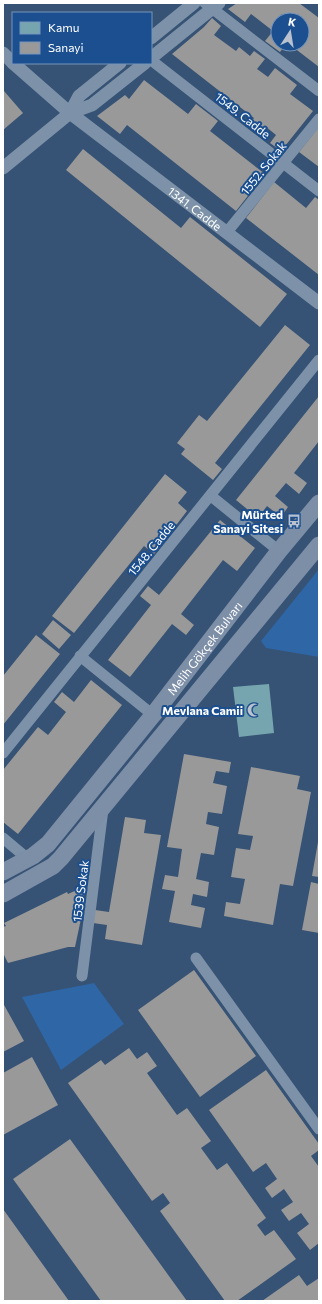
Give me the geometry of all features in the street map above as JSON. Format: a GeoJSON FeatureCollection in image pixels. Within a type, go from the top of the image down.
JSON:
{"type":"FeatureCollection","features":[{"type":"Feature","properties":{"kind":"main road","name":"Melih Gökçek Bulvarı"},"geometry":{"type":"LineString","coordinates":[[3,872],[28,859],[48,844],[153,715],[279,551],[319,503]]}},
{"type":"Feature","properties":{"kind":"main road","name":"Melih Gökçek Bulvarı"},"geometry":{"type":"LineString","coordinates":[[3,894],[53,866],[103,809],[237,643],[319,545]]}},
{"type":"Feature","properties":{"kind":"street"},"geometry":{"type":"LineString","coordinates":[[152,37],[194,3]]}},
{"type":"Feature","properties":{"kind":"street"},"geometry":{"type":"LineString","coordinates":[[152,58],[212,5],[319,91]]}},
{"type":"Feature","properties":{"kind":"street","name":"1549. Cadde"},"geometry":{"type":"LineString","coordinates":[[152,60],[319,191]]}},
{"type":"Feature","properties":{"kind":"street","name":"1341. Cadde"},"geometry":{"type":"LineString","coordinates":[[13,64],[70,113],[319,303]]}},
{"type":"Feature","properties":{"kind":"street"},"geometry":{"type":"LineString","coordinates":[[70,113],[79,96],[119,64]]}},
{"type":"Feature","properties":{"kind":"street"},"geometry":{"type":"LineString","coordinates":[[3,168],[70,113],[92,105],[144,64]]}},
{"type":"Feature","properties":{"kind":"street","name":"1552. Sokak"},"geometry":{"type":"LineString","coordinates":[[227,232],[319,120]]}},
{"type":"Feature","properties":{"kind":"street","name":"1548. Cadde"},"geometry":{"type":"LineString","coordinates":[[3,753],[319,360]]}},
{"type":"Feature","properties":{"kind":"street"},"geometry":{"type":"LineString","coordinates":[[211,496],[279,551]]}},
{"type":"Feature","properties":{"kind":"street"},"geometry":{"type":"LineString","coordinates":[[80,656],[153,715]]}},
{"type":"Feature","properties":{"kind":"street","name":"1539 Sokak"},"geometry":{"type":"LineString","coordinates":[[82,976],[103,809]]}},
{"type":"Feature","properties":{"kind":"street"},"geometry":{"type":"LineString","coordinates":[[3,838],[28,859]]}},
{"type":"Feature","properties":{"kind":"street"},"geometry":{"type":"LineString","coordinates":[[196,958],[319,1129]]}},
{"type":"Feature","properties":{"kind":"shaded area"},"geometry":{"type":"Polygon","coordinates":[[[319,569],[319,657],[266,648],[261,641],[319,569]]]}},
{"type":"Feature","properties":{"kind":"shaded area"},"geometry":{"type":"Polygon","coordinates":[[[94,983],[124,1024],[61,1070],[22,997],[94,983]]]}},
{"type":"Feature","properties":{"kind":"building: Kamu","name":"Mevlana Camii"},"geometry":{"type":"Polygon","coordinates":[[[269,684],[274,733],[239,737],[233,687],[269,684]]]}},
{"type":"Feature","properties":{"kind":"building: Sanayi"},"geometry":{"type":"Polygon","coordinates":[[[237,3],[299,3],[319,18],[319,67],[299,52],[310,52],[310,12],[270,12],[270,29],[251,14],[245,22],[228,9],[237,3]]]}},
{"type":"Feature","properties":{"kind":"building: Sanayi"},"geometry":{"type":"Polygon","coordinates":[[[212,18],[221,26],[214,35],[236,51],[239,47],[250,56],[254,51],[265,59],[257,69],[268,77],[275,68],[297,85],[290,94],[313,111],[281,151],[270,143],[276,135],[265,126],[259,134],[248,126],[254,118],[172,54],[204,27],[212,18]]]}},
{"type":"Feature","properties":{"kind":"building: Sanayi"},"geometry":{"type":"Polygon","coordinates":[[[270,35],[270,45],[265,41],[270,35]]]}},
{"type":"Feature","properties":{"kind":"building: Sanayi"},"geometry":{"type":"Polygon","coordinates":[[[144,80],[188,114],[196,104],[218,121],[210,131],[265,174],[236,211],[127,125],[120,134],[97,116],[125,95],[129,99],[144,80]]]}},
{"type":"Feature","properties":{"kind":"building: Sanayi"},"geometry":{"type":"Polygon","coordinates":[[[4,91],[23,113],[3,130],[3,92],[4,91]]]}},
{"type":"Feature","properties":{"kind":"building: Sanayi"},"geometry":{"type":"Polygon","coordinates":[[[319,127],[319,167],[299,152],[319,127]]]}},
{"type":"Feature","properties":{"kind":"building: Sanayi"},"geometry":{"type":"Polygon","coordinates":[[[83,149],[181,228],[190,217],[287,294],[260,327],[66,170],[83,149]]]}},
{"type":"Feature","properties":{"kind":"building: Sanayi"},"geometry":{"type":"Polygon","coordinates":[[[274,182],[306,208],[315,197],[319,200],[319,275],[246,218],[274,182]]]}},
{"type":"Feature","properties":{"kind":"building: Sanayi"},"geometry":{"type":"Polygon","coordinates":[[[285,325],[310,345],[215,463],[222,469],[213,480],[181,454],[185,449],[177,443],[199,415],[207,421],[285,325]]]}},
{"type":"Feature","properties":{"kind":"building: Sanayi"},"geometry":{"type":"Polygon","coordinates":[[[319,396],[319,441],[294,473],[307,483],[299,494],[286,483],[275,496],[288,507],[281,517],[267,506],[258,518],[236,500],[319,396]]]}},
{"type":"Feature","properties":{"kind":"building: Sanayi"},"geometry":{"type":"Polygon","coordinates":[[[165,474],[187,492],[178,503],[187,511],[154,554],[144,546],[74,633],[52,616],[165,474]]]}},
{"type":"Feature","properties":{"kind":"building: Sanayi"},"geometry":{"type":"Polygon","coordinates":[[[220,520],[255,548],[237,571],[223,560],[181,614],[194,625],[186,635],[172,624],[130,677],[108,660],[151,605],[140,596],[148,586],[159,595],[220,520]]]}},
{"type":"Feature","properties":{"kind":"building: Sanayi"},"geometry":{"type":"Polygon","coordinates":[[[53,620],[71,635],[59,649],[42,634],[53,620]]]}},
{"type":"Feature","properties":{"kind":"building: Sanayi"},"geometry":{"type":"Polygon","coordinates":[[[36,635],[60,654],[3,725],[3,676],[36,635]]]}},
{"type":"Feature","properties":{"kind":"building: Sanayi"},"geometry":{"type":"Polygon","coordinates":[[[91,680],[122,705],[18,834],[3,822],[3,770],[38,727],[48,735],[66,712],[54,702],[62,692],[74,702],[91,680]]]}},
{"type":"Feature","properties":{"kind":"building: Sanayi"},"geometry":{"type":"Polygon","coordinates":[[[184,754],[231,762],[229,773],[216,771],[213,783],[227,786],[222,814],[208,812],[206,824],[219,827],[214,855],[201,853],[196,879],[209,882],[207,897],[193,894],[191,905],[205,908],[201,928],[169,922],[175,891],[162,889],[165,875],[178,877],[182,849],[167,847],[184,754]]]}},
{"type":"Feature","properties":{"kind":"building: Sanayi"},"geometry":{"type":"Polygon","coordinates":[[[251,767],[300,776],[297,789],[311,792],[293,886],[280,884],[273,925],[224,916],[226,902],[240,904],[245,879],[231,877],[236,848],[250,850],[253,836],[238,834],[251,767]]]}},
{"type":"Feature","properties":{"kind":"building: Sanayi"},"geometry":{"type":"Polygon","coordinates":[[[125,817],[146,820],[144,833],[161,835],[142,945],[105,939],[107,925],[93,923],[95,910],[109,912],[125,817]]]}},
{"type":"Feature","properties":{"kind":"building: Sanayi"},"geometry":{"type":"Polygon","coordinates":[[[319,842],[319,877],[312,876],[319,842]]]}},
{"type":"Feature","properties":{"kind":"building: Sanayi"},"geometry":{"type":"Polygon","coordinates":[[[311,882],[319,884],[319,933],[302,930],[311,882]]]}},
{"type":"Feature","properties":{"kind":"building: Sanayi"},"geometry":{"type":"Polygon","coordinates":[[[79,889],[85,891],[83,899],[85,900],[75,947],[68,947],[8,963],[3,953],[3,927],[6,926],[4,923],[67,892],[68,894],[79,889]]]}},
{"type":"Feature","properties":{"kind":"building: Sanayi"},"geometry":{"type":"Polygon","coordinates":[[[194,970],[256,1056],[200,1097],[138,1010],[194,970]]]}},
{"type":"Feature","properties":{"kind":"building: Sanayi"},"geometry":{"type":"Polygon","coordinates":[[[3,1003],[24,1041],[3,1052],[3,1003]]]}},
{"type":"Feature","properties":{"kind":"building: Sanayi"},"geometry":{"type":"Polygon","coordinates":[[[129,1048],[137,1059],[147,1052],[157,1066],[147,1073],[177,1115],[187,1108],[211,1141],[201,1148],[217,1170],[227,1163],[266,1218],[257,1225],[265,1236],[274,1230],[296,1259],[237,1301],[225,1301],[160,1211],[170,1203],[163,1193],[152,1201],[68,1083],[101,1060],[105,1065],[129,1048]]]}},
{"type":"Feature","properties":{"kind":"building: Sanayi"},"geometry":{"type":"Polygon","coordinates":[[[32,1057],[58,1105],[3,1135],[3,1073],[32,1057]]]}},
{"type":"Feature","properties":{"kind":"building: Sanayi"},"geometry":{"type":"Polygon","coordinates":[[[266,1070],[319,1144],[319,1150],[311,1156],[319,1167],[319,1243],[310,1250],[297,1233],[309,1224],[301,1213],[289,1221],[281,1210],[293,1202],[284,1189],[272,1198],[265,1188],[277,1179],[266,1163],[253,1172],[209,1110],[266,1070]]]}},
{"type":"Feature","properties":{"kind":"building: Sanayi"},"geometry":{"type":"Polygon","coordinates":[[[70,1139],[187,1301],[101,1301],[13,1179],[70,1139]]]}},
{"type":"Feature","properties":{"kind":"building: Sanayi"},"geometry":{"type":"Polygon","coordinates":[[[3,1209],[69,1301],[3,1301],[3,1209]]]}},
{"type":"Feature","properties":{"kind":"building: Sanayi"},"geometry":{"type":"Polygon","coordinates":[[[299,1275],[307,1286],[319,1278],[319,1301],[262,1301],[299,1275]]]}},
{"type":"Feature","properties":{"kind":"place","name":"Mürted Sanayi Sitesi"},"geometry":{"type":"Point","coordinates":[294,521]}},
{"type":"Feature","properties":{"kind":"place","name":"Mevlana Camii"},"geometry":{"type":"Point","coordinates":[254,710]}}]}
